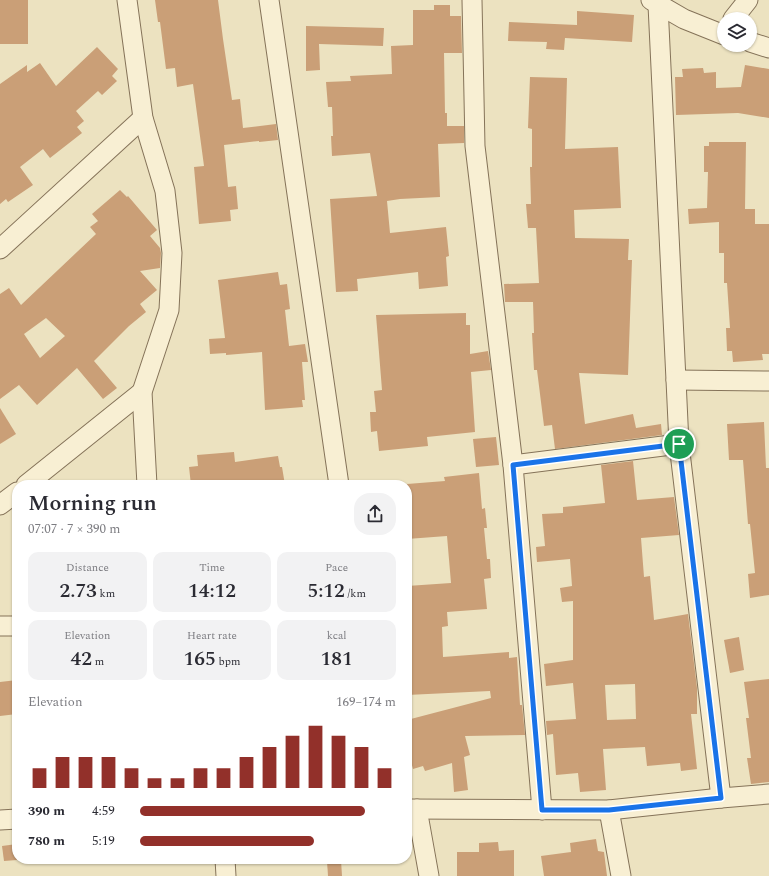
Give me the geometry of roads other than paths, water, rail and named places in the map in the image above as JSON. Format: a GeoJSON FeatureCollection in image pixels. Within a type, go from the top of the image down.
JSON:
{"type":"FeatureCollection","features":[{"type":"Feature","properties":{"kind":"street"},"geometry":{"type":"LineString","coordinates":[[127,0],[143,118],[165,191],[172,253],[169,310],[142,392],[147,480]]}},
{"type":"Feature","properties":{"kind":"street"},"geometry":{"type":"LineString","coordinates":[[270,0],[338,480]]}},
{"type":"Feature","properties":{"kind":"street"},"geometry":{"type":"LineString","coordinates":[[472,0],[475,146],[513,465],[542,810]]}},
{"type":"Feature","properties":{"kind":"street"},"geometry":{"type":"LineString","coordinates":[[739,12],[748,0]]}},
{"type":"Feature","properties":{"kind":"street"},"geometry":{"type":"LineString","coordinates":[[654,2],[684,19],[717,31]]}},
{"type":"Feature","properties":{"kind":"street"},"geometry":{"type":"LineString","coordinates":[[654,2],[679,444],[721,798]]}},
{"type":"Feature","properties":{"kind":"street"},"geometry":{"type":"LineString","coordinates":[[757,44],[769,48]]}},
{"type":"Feature","properties":{"kind":"street"},"geometry":{"type":"LineString","coordinates":[[0,249],[143,118]]}},
{"type":"Feature","properties":{"kind":"street"},"geometry":{"type":"LineString","coordinates":[[676,380],[769,381]]}},
{"type":"Feature","properties":{"kind":"street"},"geometry":{"type":"LineString","coordinates":[[32,480],[142,392]]}},
{"type":"Feature","properties":{"kind":"street"},"geometry":{"type":"LineString","coordinates":[[513,465],[679,444]]}},
{"type":"Feature","properties":{"kind":"street"},"geometry":{"type":"LineString","coordinates":[[0,505],[12,496]]}},
{"type":"Feature","properties":{"kind":"street"},"geometry":{"type":"LineString","coordinates":[[0,626],[12,626]]}},
{"type":"Feature","properties":{"kind":"street"},"geometry":{"type":"LineString","coordinates":[[429,876],[412,809],[609,810],[769,794]]}},
{"type":"Feature","properties":{"kind":"street"},"geometry":{"type":"LineString","coordinates":[[609,810],[621,876]]}},
{"type":"Feature","properties":{"kind":"street"},"geometry":{"type":"LineString","coordinates":[[0,820],[12,819]]}},
{"type":"Feature","properties":{"kind":"street"},"geometry":{"type":"LineString","coordinates":[[225,864],[226,876]]}}]}
